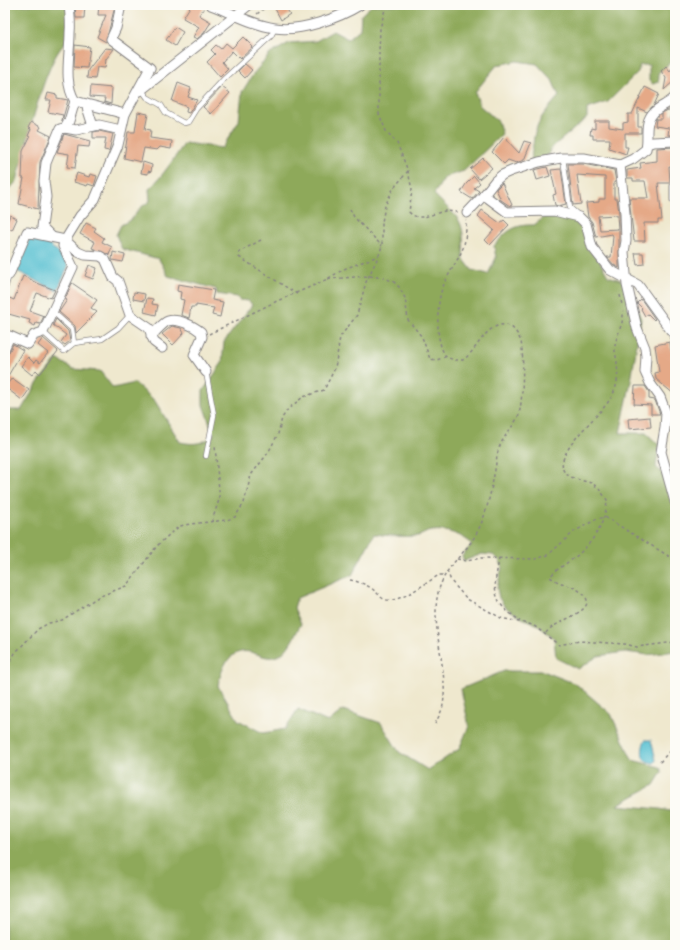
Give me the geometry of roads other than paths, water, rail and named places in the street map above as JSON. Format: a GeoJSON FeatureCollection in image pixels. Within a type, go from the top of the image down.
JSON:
{"type":"FeatureCollection","features":[{"type":"Feature","properties":{"kind":"street"},"geometry":{"type":"LineString","coordinates":[[65,128],[69,121],[75,101],[69,82],[69,5]]}},
{"type":"Feature","properties":{"kind":"street"},"geometry":{"type":"LineString","coordinates":[[5,347],[8,334],[28,344],[34,336],[43,332],[73,267],[63,246],[65,240],[80,216],[95,199],[118,145],[125,114],[139,92],[150,68],[110,39],[116,28],[121,5]]}},
{"type":"Feature","properties":{"kind":"street"},"geometry":{"type":"LineString","coordinates":[[211,5],[249,20],[274,28],[284,29],[310,25],[338,16],[360,5]]}},
{"type":"Feature","properties":{"kind":"street"},"geometry":{"type":"LineString","coordinates":[[139,92],[249,5]]}},
{"type":"Feature","properties":{"kind":"street"},"geometry":{"type":"LineString","coordinates":[[467,213],[484,196],[495,180],[502,174],[539,162],[563,158],[584,158],[620,165],[640,155],[647,144],[646,129],[649,119],[654,111],[670,102],[675,97]]}},
{"type":"Feature","properties":{"kind":"street"},"geometry":{"type":"LineString","coordinates":[[75,101],[125,114]]}},
{"type":"Feature","properties":{"kind":"street"},"geometry":{"type":"LineString","coordinates":[[86,104],[93,126]]}},
{"type":"Feature","properties":{"kind":"street"},"geometry":{"type":"LineString","coordinates":[[52,237],[42,227],[46,197],[44,181],[46,163],[60,129],[65,128],[76,130],[99,125],[121,130]]}},
{"type":"Feature","properties":{"kind":"street"},"geometry":{"type":"LineString","coordinates":[[647,144],[653,142],[675,142]]}},
{"type":"Feature","properties":{"kind":"street"},"geometry":{"type":"LineString","coordinates":[[620,165],[625,213],[626,241],[624,252],[627,282],[638,328],[645,348],[645,372],[650,383],[660,397],[666,413],[661,452],[675,502]]}},
{"type":"Feature","properties":{"kind":"street"},"geometry":{"type":"LineString","coordinates":[[675,186],[675,200]]}},
{"type":"Feature","properties":{"kind":"street"},"geometry":{"type":"LineString","coordinates":[[484,196],[507,212],[554,211],[579,217],[586,224],[592,247],[610,270],[627,282],[638,285],[675,336]]}},
{"type":"Feature","properties":{"kind":"street"},"geometry":{"type":"LineString","coordinates":[[9,275],[27,232],[65,240],[78,252],[85,256],[100,256],[105,258],[112,277],[118,281],[130,315],[149,328],[151,336],[162,348]]}},
{"type":"Feature","properties":{"kind":"street"},"geometry":{"type":"LineString","coordinates":[[151,336],[167,322],[173,321],[198,329],[202,332],[202,337],[194,355],[206,372]]}},
{"type":"Feature","properties":{"kind":"lane"},"geometry":{"type":"LineString","coordinates":[[139,92],[161,105],[166,113],[184,123],[188,122],[199,106],[218,86],[271,36],[274,28]]}},
{"type":"Feature","properties":{"kind":"lane"},"geometry":{"type":"LineString","coordinates":[[563,158],[570,208],[579,217]]}},
{"type":"Feature","properties":{"kind":"lane"},"geometry":{"type":"LineString","coordinates":[[5,288],[9,275]]}},
{"type":"Feature","properties":{"kind":"lane"},"geometry":{"type":"LineString","coordinates":[[52,311],[72,329],[74,343]]}},
{"type":"Feature","properties":{"kind":"lane"},"geometry":{"type":"LineString","coordinates":[[43,332],[64,351],[74,343],[102,339],[118,328],[130,315]]}},
{"type":"Feature","properties":{"kind":"lane"},"geometry":{"type":"LineString","coordinates":[[206,372],[214,415],[206,456]]}},
{"type":"Feature","properties":{"kind":"water"},"geometry":{"type":"Polygon","coordinates":[[[31,235],[53,248],[63,258],[68,267],[57,291],[17,271],[31,235]]]}},
{"type":"Feature","properties":{"kind":"water"},"geometry":{"type":"Polygon","coordinates":[[[645,740],[651,740],[656,760],[654,763],[649,762],[644,758],[642,751],[645,740]]]}}]}
